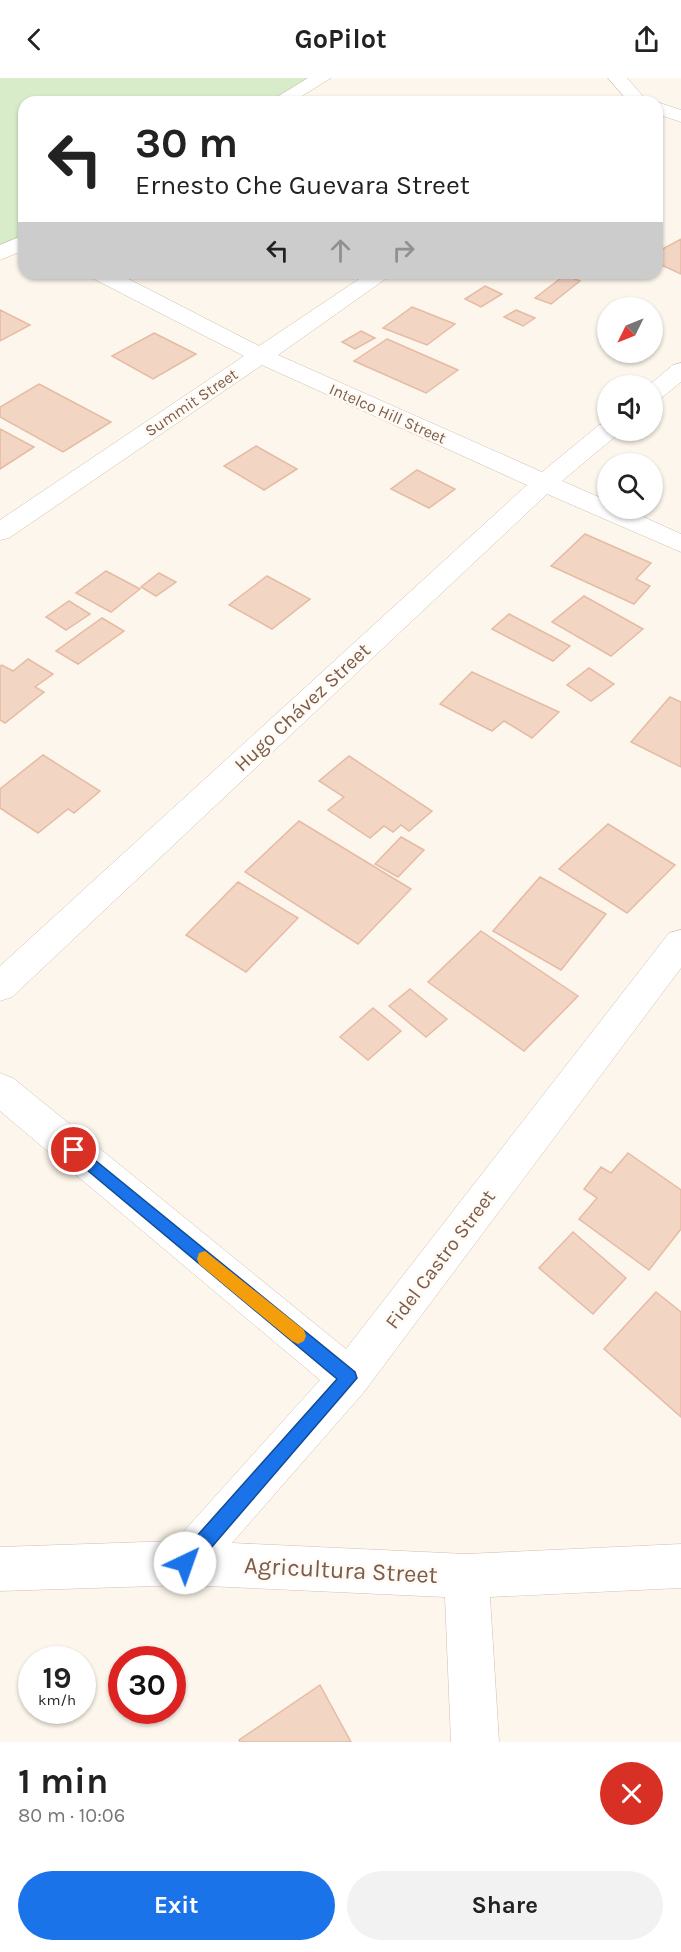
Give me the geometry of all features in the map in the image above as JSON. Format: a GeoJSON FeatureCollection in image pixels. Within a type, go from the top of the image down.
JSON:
{"type":"FeatureCollection","features":[{"type":"Feature","properties":{"kind":"street"},"geometry":{"type":"LineString","coordinates":[[289,96],[322,78]]}},
{"type":"Feature","properties":{"kind":"street"},"geometry":{"type":"LineString","coordinates":[[617,78],[634,96]]}},
{"type":"Feature","properties":{"kind":"street"},"geometry":{"type":"LineString","coordinates":[[663,110],[681,116]]}},
{"type":"Feature","properties":{"kind":"street"},"geometry":{"type":"LineString","coordinates":[[0,254],[18,244]]}},
{"type":"Feature","properties":{"kind":"street","name":"Intelco Hill Street"},"geometry":{"type":"LineString","coordinates":[[112,279],[259,355],[681,544]]}},
{"type":"Feature","properties":{"kind":"street","name":"Summit Street"},"geometry":{"type":"LineString","coordinates":[[0,532],[374,279]]}},
{"type":"Feature","properties":{"kind":"street"},"geometry":{"type":"LineString","coordinates":[[663,385],[681,370]]}},
{"type":"Feature","properties":{"kind":"street","name":"Hugo Chávez Street"},"geometry":{"type":"LineString","coordinates":[[0,987],[544,483],[597,439]]}},
{"type":"Feature","properties":{"kind":"street","name":"Fidel Castro Street"},"geometry":{"type":"LineString","coordinates":[[185,1563],[349,1378],[681,943]]}},
{"type":"Feature","properties":{"kind":"street"},"geometry":{"type":"LineString","coordinates":[[0,1089],[349,1378]]}},
{"type":"Feature","properties":{"kind":"street","name":"Agricultura Street"},"geometry":{"type":"LineString","coordinates":[[0,1569],[185,1563],[466,1576],[681,1566]]}},
{"type":"Feature","properties":{"kind":"street"},"geometry":{"type":"LineString","coordinates":[[466,1576],[475,1742]]}},
{"type":"Feature","properties":{"kind":"green space"},"geometry":{"type":"Polygon","coordinates":[[[0,78],[321,78],[287,96],[18,96],[18,241],[0,251],[0,78]]]}},
{"type":"Feature","properties":{"kind":"building"},"geometry":{"type":"Polygon","coordinates":[[[681,239],[681,274],[663,266],[663,249],[681,239]]]}},
{"type":"Feature","properties":{"kind":"building"},"geometry":{"type":"Polygon","coordinates":[[[560,279],[580,281],[551,304],[535,298],[560,279]]]}},
{"type":"Feature","properties":{"kind":"building"},"geometry":{"type":"Polygon","coordinates":[[[485,286],[502,294],[481,307],[465,299],[485,286]]]}},
{"type":"Feature","properties":{"kind":"building"},"geometry":{"type":"Polygon","coordinates":[[[412,307],[455,324],[427,345],[383,328],[412,307]]]}},
{"type":"Feature","properties":{"kind":"building"},"geometry":{"type":"Polygon","coordinates":[[[0,310],[30,325],[0,341],[0,310]]]}},
{"type":"Feature","properties":{"kind":"building"},"geometry":{"type":"Polygon","coordinates":[[[516,310],[535,318],[523,326],[504,317],[516,310]]]}},
{"type":"Feature","properties":{"kind":"building"},"geometry":{"type":"Polygon","coordinates":[[[361,331],[375,338],[355,349],[342,342],[361,331]]]}},
{"type":"Feature","properties":{"kind":"building"},"geometry":{"type":"Polygon","coordinates":[[[154,333],[196,354],[153,379],[112,356],[154,333]]]}},
{"type":"Feature","properties":{"kind":"building"},"geometry":{"type":"Polygon","coordinates":[[[387,339],[458,370],[426,393],[354,361],[387,339]]]}},
{"type":"Feature","properties":{"kind":"building"},"geometry":{"type":"Polygon","coordinates":[[[39,384],[111,422],[63,452],[0,417],[0,407],[39,384]]]}},
{"type":"Feature","properties":{"kind":"building"},"geometry":{"type":"Polygon","coordinates":[[[0,429],[34,447],[0,469],[0,429]]]}},
{"type":"Feature","properties":{"kind":"building"},"geometry":{"type":"Polygon","coordinates":[[[256,446],[297,469],[264,490],[224,466],[256,446]]]}},
{"type":"Feature","properties":{"kind":"building"},"geometry":{"type":"Polygon","coordinates":[[[417,470],[455,489],[429,508],[391,489],[417,470]]]}},
{"type":"Feature","properties":{"kind":"building"},"geometry":{"type":"Polygon","coordinates":[[[585,534],[651,563],[636,579],[650,586],[634,604],[551,566],[585,534]]]}},
{"type":"Feature","properties":{"kind":"building"},"geometry":{"type":"Polygon","coordinates":[[[106,571],[140,589],[111,612],[76,593],[106,571]]]}},
{"type":"Feature","properties":{"kind":"building"},"geometry":{"type":"Polygon","coordinates":[[[159,573],[176,582],[156,596],[141,587],[159,573]]]}},
{"type":"Feature","properties":{"kind":"building"},"geometry":{"type":"Polygon","coordinates":[[[267,576],[310,599],[272,629],[229,605],[267,576]]]}},
{"type":"Feature","properties":{"kind":"building"},"geometry":{"type":"Polygon","coordinates":[[[584,596],[643,629],[611,656],[552,622],[584,596]]]}},
{"type":"Feature","properties":{"kind":"building"},"geometry":{"type":"Polygon","coordinates":[[[69,601],[90,614],[66,630],[46,617],[69,601]]]}},
{"type":"Feature","properties":{"kind":"building"},"geometry":{"type":"Polygon","coordinates":[[[509,614],[570,646],[553,661],[492,629],[509,614]]]}},
{"type":"Feature","properties":{"kind":"building"},"geometry":{"type":"Polygon","coordinates":[[[102,618],[124,631],[78,664],[56,651],[102,618]]]}},
{"type":"Feature","properties":{"kind":"building"},"geometry":{"type":"Polygon","coordinates":[[[28,659],[53,674],[35,687],[44,692],[5,723],[0,720],[0,666],[13,671],[28,659]]]}},
{"type":"Feature","properties":{"kind":"building"},"geometry":{"type":"Polygon","coordinates":[[[589,668],[614,684],[591,701],[567,685],[589,668]]]}},
{"type":"Feature","properties":{"kind":"building"},"geometry":{"type":"Polygon","coordinates":[[[472,672],[559,712],[532,738],[504,721],[492,731],[440,704],[472,672]]]}},
{"type":"Feature","properties":{"kind":"building"},"geometry":{"type":"Polygon","coordinates":[[[670,697],[681,702],[681,767],[631,742],[670,697]]]}},
{"type":"Feature","properties":{"kind":"building"},"geometry":{"type":"Polygon","coordinates":[[[43,755],[100,791],[74,813],[68,809],[38,833],[0,808],[0,789],[43,755]]]}},
{"type":"Feature","properties":{"kind":"building"},"geometry":{"type":"Polygon","coordinates":[[[349,756],[432,811],[409,831],[401,825],[393,832],[384,826],[370,838],[328,810],[344,797],[319,781],[349,756]]]}},
{"type":"Feature","properties":{"kind":"building"},"geometry":{"type":"Polygon","coordinates":[[[299,821],[411,889],[358,944],[245,872],[299,821]]]}},
{"type":"Feature","properties":{"kind":"building"},"geometry":{"type":"Polygon","coordinates":[[[608,824],[675,865],[627,913],[559,869],[608,824]]]}},
{"type":"Feature","properties":{"kind":"building"},"geometry":{"type":"Polygon","coordinates":[[[401,837],[424,850],[398,877],[375,864],[401,837]]]}},
{"type":"Feature","properties":{"kind":"building"},"geometry":{"type":"Polygon","coordinates":[[[540,877],[606,914],[561,970],[493,931],[540,877]]]}},
{"type":"Feature","properties":{"kind":"building"},"geometry":{"type":"Polygon","coordinates":[[[238,882],[298,918],[246,972],[186,935],[238,882]]]}},
{"type":"Feature","properties":{"kind":"building"},"geometry":{"type":"Polygon","coordinates":[[[481,931],[578,996],[524,1051],[428,982],[481,931]]]}},
{"type":"Feature","properties":{"kind":"building"},"geometry":{"type":"Polygon","coordinates":[[[410,989],[447,1019],[426,1037],[389,1006],[410,989]]]}},
{"type":"Feature","properties":{"kind":"building"},"geometry":{"type":"Polygon","coordinates":[[[373,1008],[401,1031],[368,1060],[340,1037],[373,1008]]]}},
{"type":"Feature","properties":{"kind":"building"},"geometry":{"type":"Polygon","coordinates":[[[628,1153],[681,1190],[681,1229],[649,1270],[579,1219],[597,1198],[584,1189],[601,1167],[611,1173],[628,1153]]]}},
{"type":"Feature","properties":{"kind":"building"},"geometry":{"type":"Polygon","coordinates":[[[573,1232],[626,1278],[593,1314],[539,1268],[573,1232]]]}},
{"type":"Feature","properties":{"kind":"building"},"geometry":{"type":"Polygon","coordinates":[[[656,1292],[681,1312],[681,1417],[604,1349],[656,1292]]]}},
{"type":"Feature","properties":{"kind":"building"},"geometry":{"type":"Polygon","coordinates":[[[320,1685],[351,1742],[240,1742],[239,1740],[320,1685]]]}},
{"type":"Feature","properties":{"kind":"slow traffic"},"geometry":{"type":"LineString","coordinates":[[205,1259],[298,1336]]}},
{"type":"Feature","properties":{"kind":"route"},"geometry":{"type":"LineString","coordinates":[[74,1150],[349,1378],[185,1563]]}}]}
